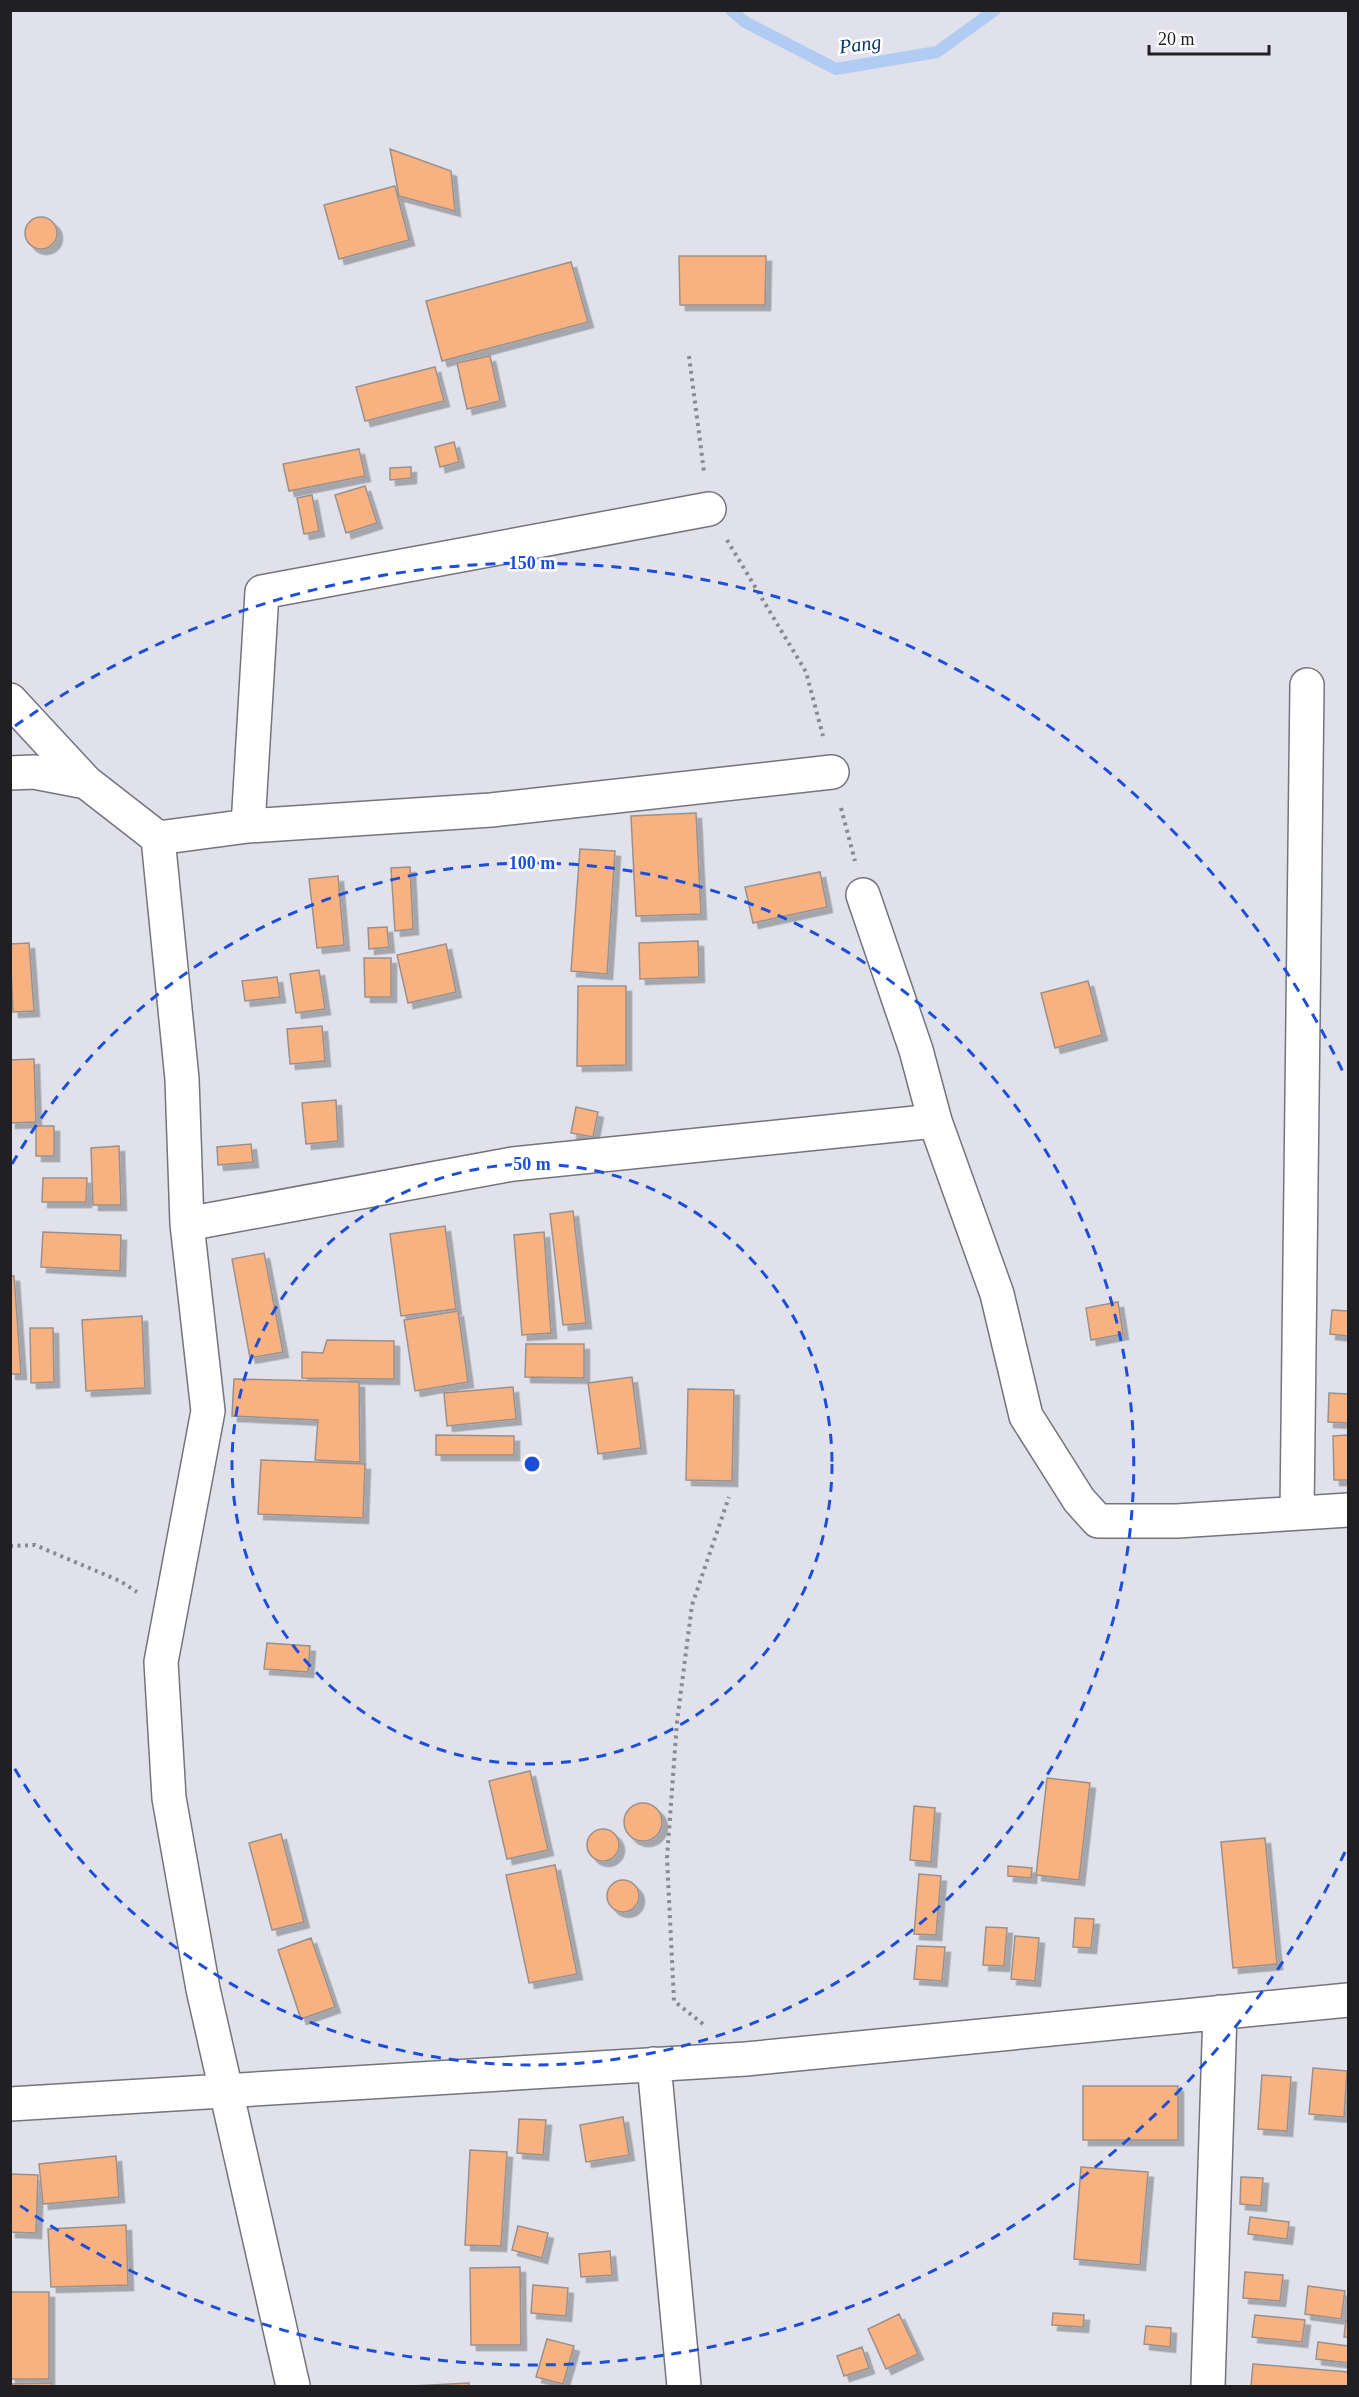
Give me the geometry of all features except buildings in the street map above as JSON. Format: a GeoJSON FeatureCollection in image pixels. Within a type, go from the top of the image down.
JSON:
{"type":"FeatureCollection","features":[{"type":"Feature","properties":{"kind":"street"},"geometry":{"type":"LineString","coordinates":[[248,826],[262,592],[709,509]]}},
{"type":"Feature","properties":{"kind":"street"},"geometry":{"type":"LineString","coordinates":[[1298,1512],[1307,685]]}},
{"type":"Feature","properties":{"kind":"street"},"geometry":{"type":"LineString","coordinates":[[10,700],[86,782],[158,838],[248,826],[491,810],[832,772]]}},
{"type":"Feature","properties":{"kind":"street"},"geometry":{"type":"LineString","coordinates":[[10,773],[34,772],[86,782]]}},
{"type":"Feature","properties":{"kind":"street"},"geometry":{"type":"LineString","coordinates":[[158,838],[182,1079],[187,1224],[208,1411],[161,1662],[169,1798],[203,1989],[293,2386]]}},
{"type":"Feature","properties":{"kind":"street"},"geometry":{"type":"LineString","coordinates":[[863,895],[915,1050],[935,1121],[997,1294],[1026,1416],[1079,1500],[1098,1521],[1177,1521],[1348,1510]]}},
{"type":"Feature","properties":{"kind":"street"},"geometry":{"type":"LineString","coordinates":[[187,1224],[513,1164],[935,1121]]}},
{"type":"Feature","properties":{"kind":"street"},"geometry":{"type":"LineString","coordinates":[[10,2104],[746,2059],[1348,2000]]}},
{"type":"Feature","properties":{"kind":"street"},"geometry":{"type":"LineString","coordinates":[[1208,2386],[1220,2012]]}},
{"type":"Feature","properties":{"kind":"street"},"geometry":{"type":"LineString","coordinates":[[654,2064],[684,2386]]}},
{"type":"Feature","properties":{"kind":"path"},"geometry":{"type":"LineString","coordinates":[[689,356],[709,509],[806,672],[863,895]]}},
{"type":"Feature","properties":{"kind":"path"},"geometry":{"type":"LineString","coordinates":[[729,1497],[692,1605],[677,1722],[667,1858],[674,2001],[746,2059]]}},
{"type":"Feature","properties":{"kind":"path"},"geometry":{"type":"LineString","coordinates":[[10,1546],[35,1545],[120,1581],[170,1614]]}},
{"type":"Feature","properties":{"kind":"waterway","name":"Pang"},"geometry":{"type":"LineString","coordinates":[[731,10],[745,22],[836,69],[937,52],[995,10]]}}]}
